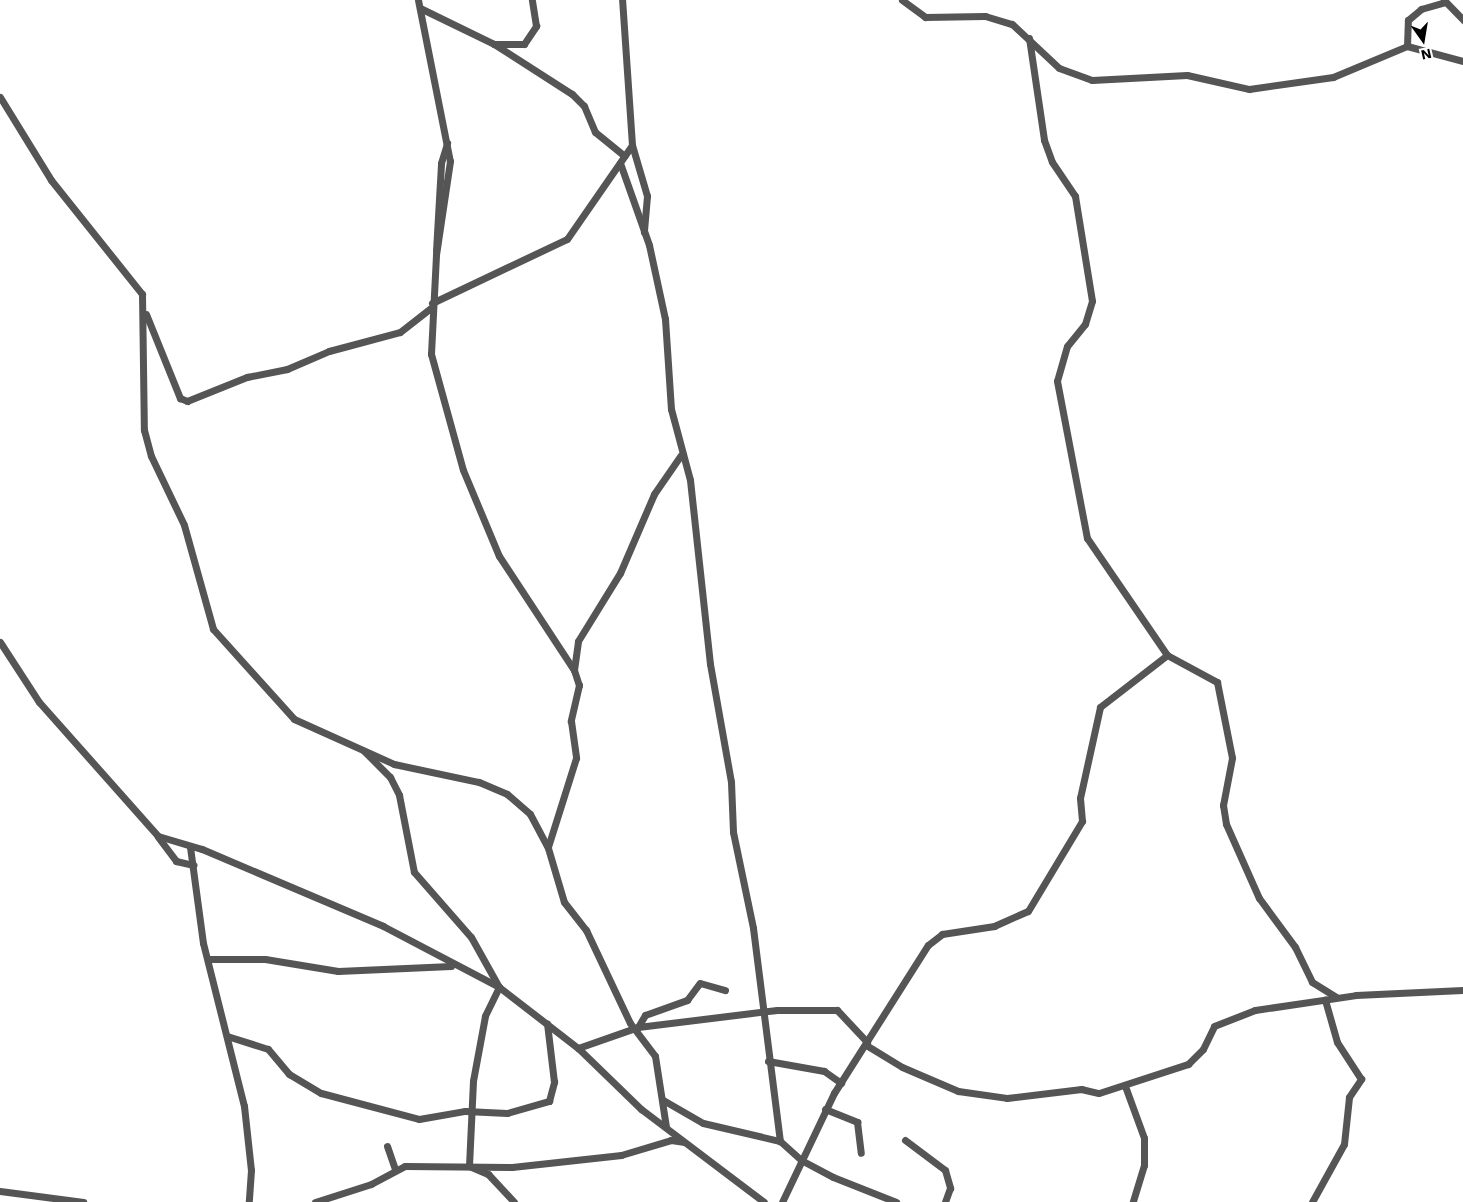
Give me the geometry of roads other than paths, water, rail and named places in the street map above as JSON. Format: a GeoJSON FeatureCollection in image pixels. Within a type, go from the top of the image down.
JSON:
{"type":"FeatureCollection","features":[{"type":"Feature","properties":{"kind":"street"},"geometry":{"type":"LineString","coordinates":[[418,0],[430,76],[448,140],[451,168],[436,255],[428,344],[466,478],[501,561],[574,670]]}},
{"type":"Feature","properties":{"kind":"street"},"geometry":{"type":"LineString","coordinates":[[494,44],[524,44],[536,26],[532,0]]}},
{"type":"Feature","properties":{"kind":"street"},"geometry":{"type":"LineString","coordinates":[[622,0],[632,145],[647,196],[644,232]]}},
{"type":"Feature","properties":{"kind":"street"},"geometry":{"type":"LineString","coordinates":[[902,0],[924,16],[997,18],[1029,38],[1059,68],[1076,77],[1092,80],[1187,75],[1241,89],[1334,78],[1407,46],[1463,61]]}},
{"type":"Feature","properties":{"kind":"street"},"geometry":{"type":"LineString","coordinates":[[1407,46],[1408,20],[1421,9],[1445,1],[1463,20]]}},
{"type":"Feature","properties":{"kind":"street"},"geometry":{"type":"LineString","coordinates":[[420,8],[494,44],[580,101],[589,123],[625,156]]}},
{"type":"Feature","properties":{"kind":"street"},"geometry":{"type":"LineString","coordinates":[[1029,38],[1044,140],[1052,162],[1075,196],[1092,301],[1085,324],[1066,346],[1057,381],[1086,532],[1092,548],[1109,565],[1167,655],[1217,682],[1232,758],[1223,805],[1226,824],[1259,898],[1295,947],[1312,982],[1336,997]]}},
{"type":"Feature","properties":{"kind":"street"},"geometry":{"type":"LineString","coordinates":[[0,97],[51,180],[133,278],[180,398],[187,401],[247,377],[287,369],[329,351],[400,332],[432,305],[568,239],[600,187],[632,145]]}},
{"type":"Feature","properties":{"kind":"street"},"geometry":{"type":"LineString","coordinates":[[620,163],[644,232],[665,319],[669,390],[681,455],[690,480],[710,664],[763,1012],[780,1141]]}},
{"type":"Feature","properties":{"kind":"street"},"geometry":{"type":"LineString","coordinates":[[146,314],[140,398],[144,430],[151,456],[184,525],[213,628],[287,714],[394,764],[456,774],[507,794],[530,814],[548,848],[564,902],[586,930],[636,1028],[655,1056],[666,1127]]}},
{"type":"Feature","properties":{"kind":"street"},"geometry":{"type":"LineString","coordinates":[[548,848],[576,758],[571,721],[578,692],[574,670],[578,641],[620,572],[654,494],[681,455]]}},
{"type":"Feature","properties":{"kind":"street"},"geometry":{"type":"LineString","coordinates":[[0,642],[39,702],[158,836],[173,858],[194,865]]}},
{"type":"Feature","properties":{"kind":"street"},"geometry":{"type":"LineString","coordinates":[[782,1202],[825,1109],[934,938],[994,926],[1028,911],[1082,820],[1080,798],[1100,707],[1167,655]]}},
{"type":"Feature","properties":{"kind":"street"},"geometry":{"type":"LineString","coordinates":[[364,751],[390,777],[398,796],[414,872],[471,937],[499,987]]}},
{"type":"Feature","properties":{"kind":"street"},"geometry":{"type":"LineString","coordinates":[[158,836],[190,847],[383,926],[453,966],[499,987],[578,1048],[683,1142],[764,1202]]}},
{"type":"Feature","properties":{"kind":"street"},"geometry":{"type":"LineString","coordinates":[[190,847],[208,959],[244,1106],[251,1170],[249,1202]]}},
{"type":"Feature","properties":{"kind":"street"},"geometry":{"type":"LineString","coordinates":[[208,959],[265,959],[338,971],[453,966]]}},
{"type":"Feature","properties":{"kind":"street"},"geometry":{"type":"LineString","coordinates":[[636,1028],[645,1016],[687,1000],[700,983],[725,990]]}},
{"type":"Feature","properties":{"kind":"street"},"geometry":{"type":"LineString","coordinates":[[469,1166],[470,1112],[482,1028],[499,987]]}},
{"type":"Feature","properties":{"kind":"street"},"geometry":{"type":"LineString","coordinates":[[578,1048],[636,1028],[763,1012],[837,1010],[867,1044],[902,1067],[958,1091],[1007,1098],[1081,1089],[1099,1092],[1125,1086],[1155,1071],[1188,1064],[1218,1023],[1255,1010],[1336,997],[1463,990]]}},
{"type":"Feature","properties":{"kind":"street"},"geometry":{"type":"LineString","coordinates":[[1312,1202],[1344,1144],[1349,1098],[1361,1079],[1337,1042],[1325,1000]]}},
{"type":"Feature","properties":{"kind":"street"},"geometry":{"type":"LineString","coordinates":[[227,1036],[265,1047],[290,1074],[342,1101],[414,1119],[470,1112],[507,1113],[541,1106],[552,1098],[547,1023]]}},
{"type":"Feature","properties":{"kind":"street"},"geometry":{"type":"LineString","coordinates":[[768,1061],[824,1071],[841,1083]]}},
{"type":"Feature","properties":{"kind":"street"},"geometry":{"type":"LineString","coordinates":[[1125,1086],[1144,1138],[1143,1172],[1133,1202]]}},
{"type":"Feature","properties":{"kind":"street"},"geometry":{"type":"LineString","coordinates":[[663,1100],[703,1123],[780,1141],[801,1160],[896,1202]]}},
{"type":"Feature","properties":{"kind":"street"},"geometry":{"type":"LineString","coordinates":[[825,1109],[857,1122],[861,1154]]}},
{"type":"Feature","properties":{"kind":"street"},"geometry":{"type":"LineString","coordinates":[[315,1202],[371,1184],[394,1169],[606,1157],[672,1140],[683,1142]]}},
{"type":"Feature","properties":{"kind":"street"},"geometry":{"type":"LineString","coordinates":[[905,1140],[945,1170],[950,1188],[945,1202]]}},
{"type":"Feature","properties":{"kind":"street"},"geometry":{"type":"LineString","coordinates":[[387,1146],[394,1169]]}},
{"type":"Feature","properties":{"kind":"street"},"geometry":{"type":"LineString","coordinates":[[469,1166],[488,1174],[514,1202]]}},
{"type":"Feature","properties":{"kind":"street"},"geometry":{"type":"LineString","coordinates":[[0,1191],[83,1202]]}}]}
